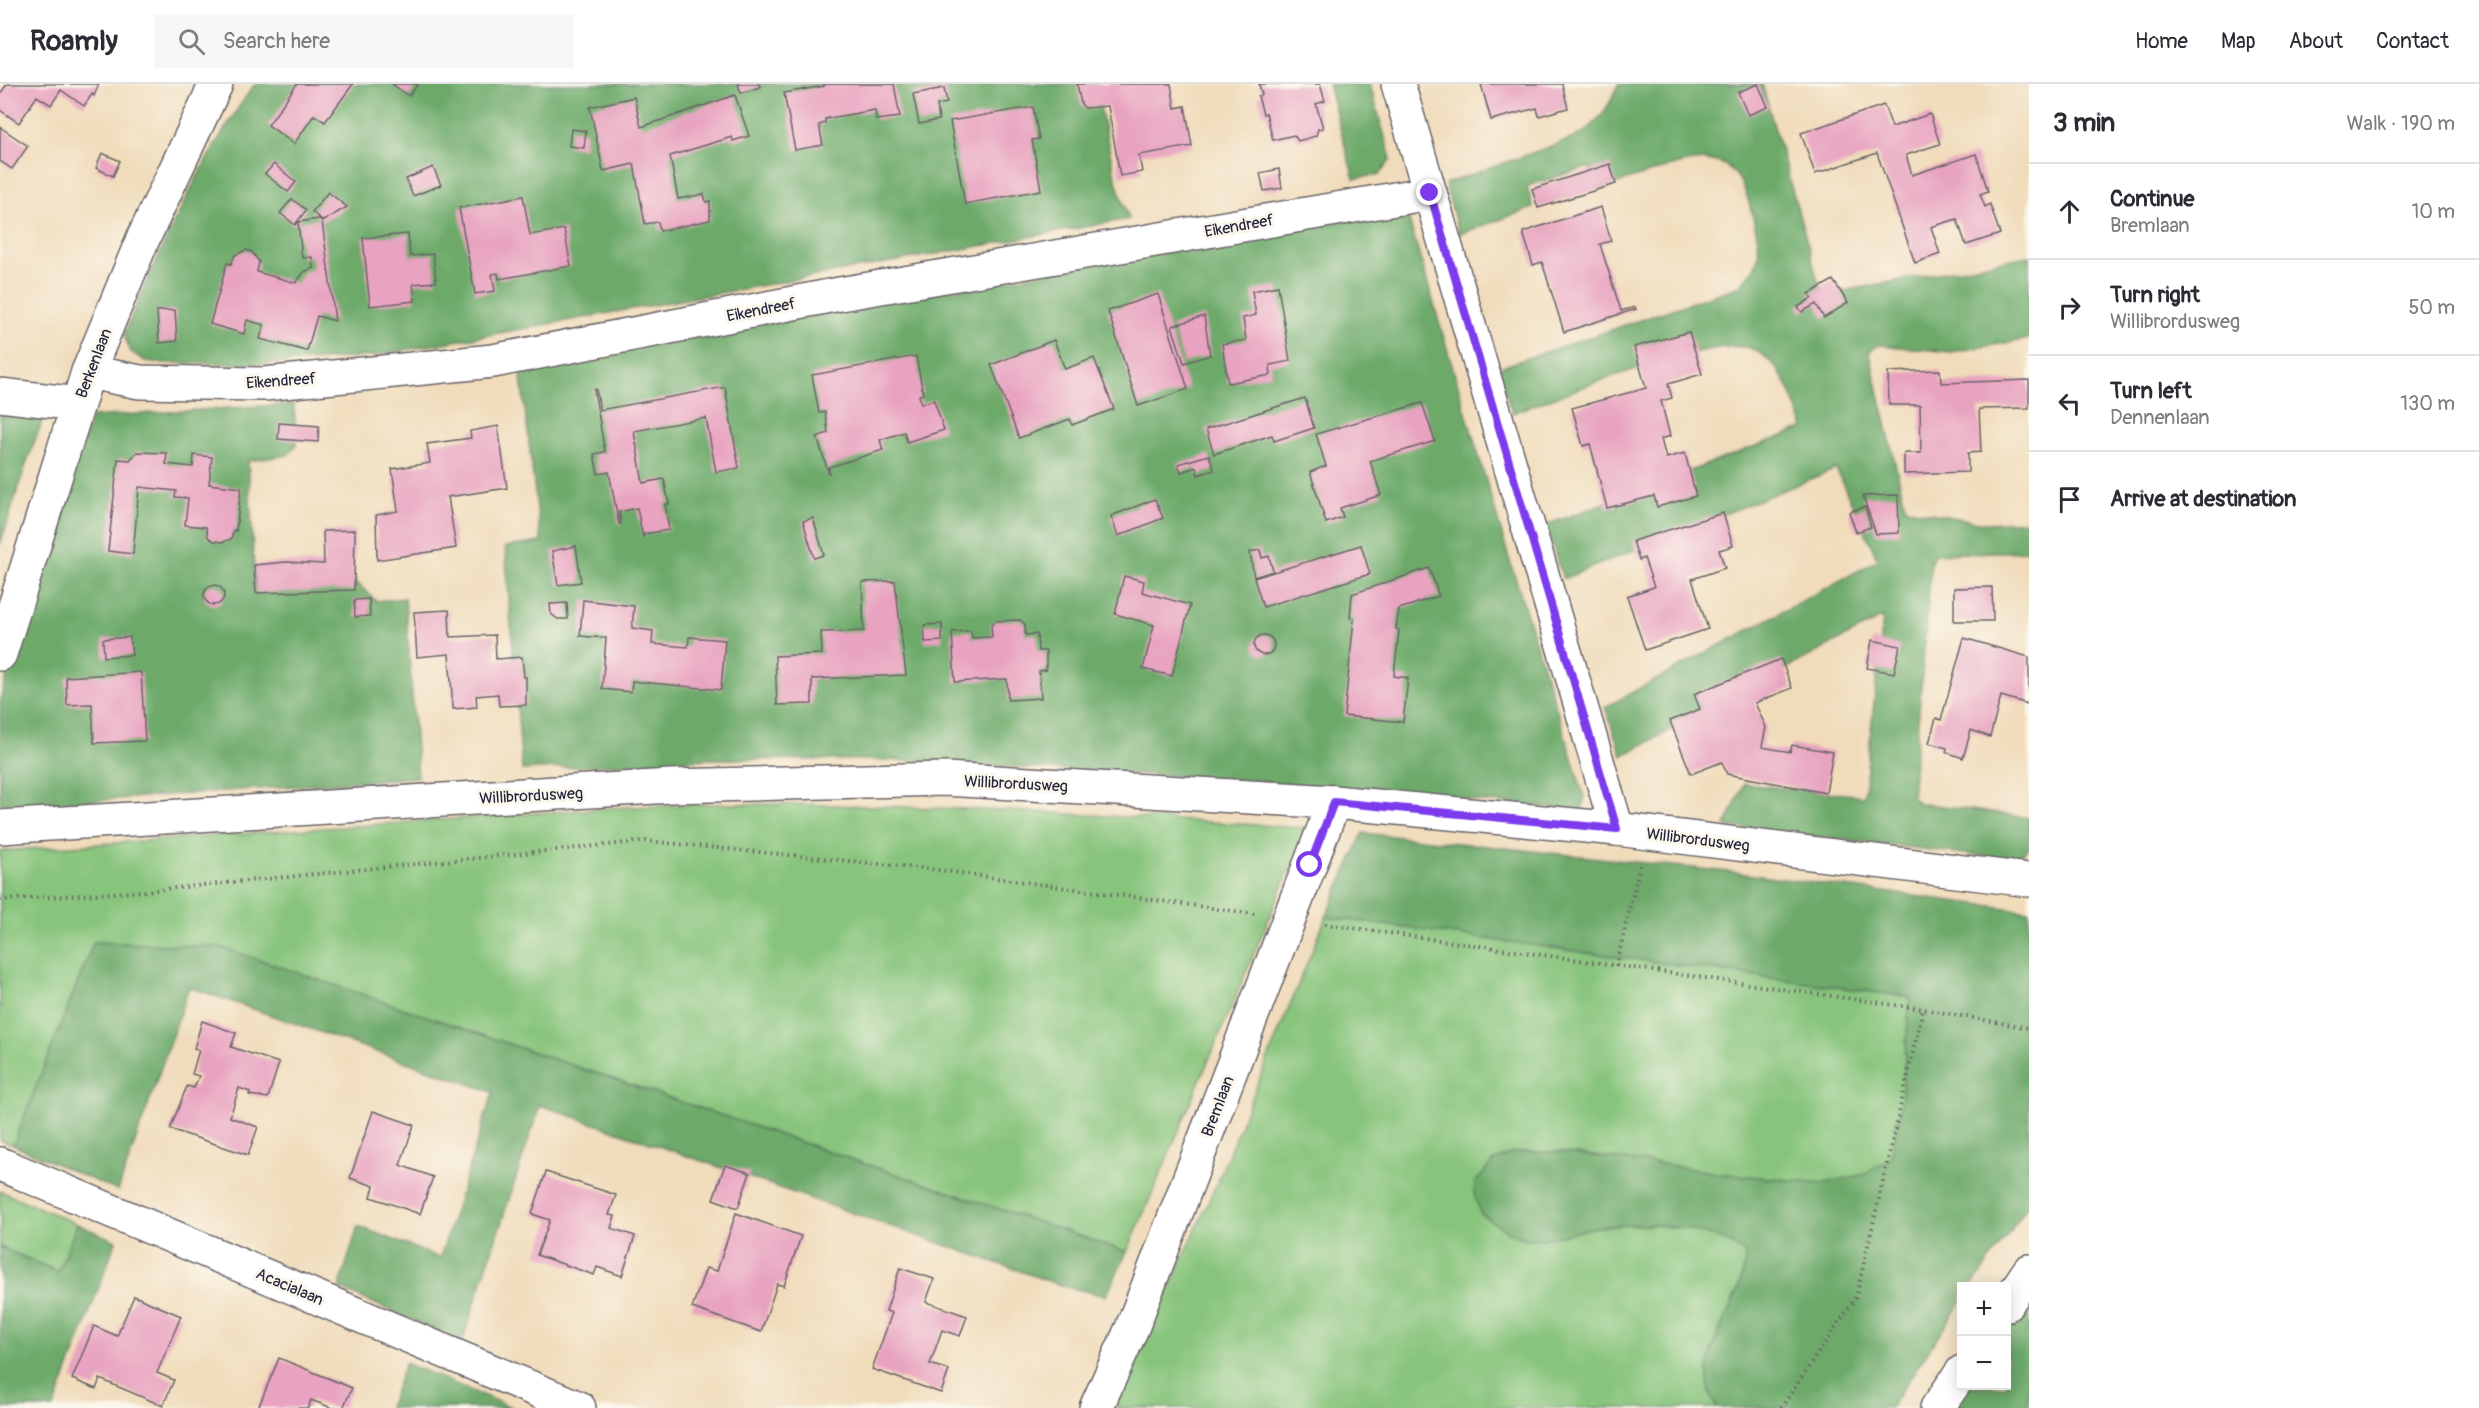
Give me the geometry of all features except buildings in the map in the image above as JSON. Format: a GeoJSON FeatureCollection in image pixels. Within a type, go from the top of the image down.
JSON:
{"type":"FeatureCollection","features":[{"type":"Feature","properties":{"kind":"street","name":"Berkenlaan"},"geometry":{"type":"LineString","coordinates":[[0,654],[88,372],[142,241],[216,84]]}},
{"type":"Feature","properties":{"kind":"street"},"geometry":{"type":"LineString","coordinates":[[1398,84],[1430,193],[1633,831]]}},
{"type":"Feature","properties":{"kind":"street","name":"Eikendreef"},"geometry":{"type":"LineString","coordinates":[[88,372],[140,382],[264,384],[493,361],[840,294],[1430,193]]}},
{"type":"Feature","properties":{"kind":"street"},"geometry":{"type":"LineString","coordinates":[[0,395],[78,404]]}},
{"type":"Feature","properties":{"kind":"street","name":"Willibrordusweg"},"geometry":{"type":"LineString","coordinates":[[0,827],[671,786],[945,779],[1334,802],[1633,831],[2029,880]]}},
{"type":"Feature","properties":{"kind":"street","name":"Bremlaan"},"geometry":{"type":"LineString","coordinates":[[1096,1408],[1132,1328],[1334,802]]}},
{"type":"Feature","properties":{"kind":"street","name":"Acacialaan"},"geometry":{"type":"LineString","coordinates":[[0,1164],[579,1408]]}},
{"type":"Feature","properties":{"kind":"street"},"geometry":{"type":"LineString","coordinates":[[2011,1299],[2029,1271]]}},
{"type":"Feature","properties":{"kind":"street"},"geometry":{"type":"LineString","coordinates":[[1937,1408],[1957,1379]]}},
{"type":"Feature","properties":{"kind":"path"},"geometry":{"type":"LineString","coordinates":[[1616,966],[1633,831]]}},
{"type":"Feature","properties":{"kind":"path"},"geometry":{"type":"LineString","coordinates":[[0,900],[146,891],[646,841],[931,869],[1923,1009],[2029,1028]]}},
{"type":"Feature","properties":{"kind":"path"},"geometry":{"type":"LineString","coordinates":[[1781,1408],[1856,1297],[1923,1009]]}},
{"type":"Feature","properties":{"kind":"green space"},"geometry":{"type":"Polygon","coordinates":[[[255,84],[1095,84],[1117,184],[1129,219],[372,356],[267,364],[145,361],[130,351],[124,335],[159,255],[202,167],[255,84]]]}},
{"type":"Feature","properties":{"kind":"green space"},"geometry":{"type":"Polygon","coordinates":[[[1328,84],[1370,84],[1391,159],[1380,174],[1354,179],[1328,84]]]}},
{"type":"Feature","properties":{"kind":"green space"},"geometry":{"type":"Polygon","coordinates":[[[1619,84],[1762,84],[1822,295],[2029,256],[2029,339],[1951,352],[1879,345],[1869,351],[1905,506],[1909,509],[1984,523],[2029,521],[2029,551],[1935,554],[1931,562],[1912,797],[1920,803],[2029,818],[2029,848],[2022,854],[2008,859],[1725,826],[1744,784],[1864,796],[1883,617],[1622,756],[1605,707],[1878,560],[1836,469],[1563,579],[1546,525],[1804,428],[1786,383],[1772,363],[1753,349],[1734,347],[1706,350],[1635,369],[1512,413],[1498,368],[1740,286],[1758,258],[1755,226],[1739,179],[1730,169],[1720,163],[1707,160],[1693,161],[1658,170],[1597,190],[1589,167],[1527,186],[1533,208],[1459,234],[1445,184],[1574,138],[1589,128],[1601,115],[1619,84]]]}},
{"type":"Feature","properties":{"kind":"green space"},"geometry":{"type":"Polygon","coordinates":[[[1406,210],[1509,558],[1584,796],[1582,811],[1249,780],[887,760],[710,759],[522,770],[505,547],[541,542],[520,369],[1088,265],[1406,210]]]}},
{"type":"Feature","properties":{"kind":"green space"},"geometry":{"type":"Polygon","coordinates":[[[294,404],[296,445],[288,455],[248,461],[255,586],[354,580],[376,601],[405,598],[418,777],[49,804],[0,804],[0,699],[74,463],[92,417],[294,404]]]}},
{"type":"Feature","properties":{"kind":"green space"},"geometry":{"type":"Polygon","coordinates":[[[0,414],[43,419],[0,545],[0,414]]]}},
{"type":"Feature","properties":{"kind":"green space"},"geometry":{"type":"Polygon","coordinates":[[[706,804],[931,808],[1080,814],[1305,828],[1301,843],[1127,1252],[221,947],[94,942],[13,1145],[0,1140],[0,851],[607,808],[706,804]]]}},
{"type":"Feature","properties":{"kind":"green space"},"geometry":{"type":"Polygon","coordinates":[[[1363,833],[1730,872],[2029,911],[2029,1204],[1975,1282],[1957,1282],[1957,1308],[1890,1408],[1717,1408],[1709,1388],[1708,1368],[1712,1349],[1737,1292],[1743,1273],[1745,1253],[1712,1236],[1675,1227],[1655,1225],[1616,1225],[1547,1238],[1523,1238],[1481,1214],[1474,1194],[1475,1183],[1494,1161],[1514,1152],[1557,1152],[1663,1164],[1716,1173],[1824,1183],[1862,1175],[1890,1159],[1901,1105],[1910,997],[1326,917],[1363,833]]]}},
{"type":"Feature","properties":{"kind":"green space"},"geometry":{"type":"Polygon","coordinates":[[[1326,917],[1910,997],[1901,1106],[1890,1160],[1862,1175],[1824,1183],[1716,1173],[1663,1164],[1557,1152],[1514,1152],[1494,1161],[1517,1235],[1537,1238],[1616,1225],[1655,1225],[1675,1227],[1712,1236],[1745,1253],[1743,1272],[1737,1292],[1712,1349],[1708,1368],[1709,1388],[1717,1408],[1115,1408],[1216,1185],[1326,917]]]}},
{"type":"Feature","properties":{"kind":"green space"},"geometry":{"type":"Polygon","coordinates":[[[94,942],[221,947],[1127,1252],[1106,1296],[1063,1286],[540,1105],[462,1342],[339,1288],[358,1226],[440,1258],[493,1092],[189,987],[118,1191],[13,1145],[94,942]]]}},
{"type":"Feature","properties":{"kind":"green space"},"geometry":{"type":"Polygon","coordinates":[[[0,1191],[77,1224],[59,1272],[0,1247],[0,1191]]]}},
{"type":"Feature","properties":{"kind":"green space"},"geometry":{"type":"Polygon","coordinates":[[[77,1224],[116,1241],[54,1408],[0,1408],[0,1247],[58,1272],[77,1224]]]}},
{"type":"Feature","properties":{"kind":"green space"},"geometry":{"type":"Polygon","coordinates":[[[2029,1285],[2029,1408],[1946,1408],[1959,1390],[2011,1390],[2011,1312],[2029,1285]]]}},
{"type":"Feature","properties":{"kind":"green space"},"geometry":{"type":"Polygon","coordinates":[[[405,1363],[513,1408],[389,1408],[405,1363]]]}},
{"type":"Feature","properties":{"kind":"route"},"geometry":{"type":"LineString","coordinates":[[1310,865],[1334,802],[1617,829],[1430,193]]}}]}
